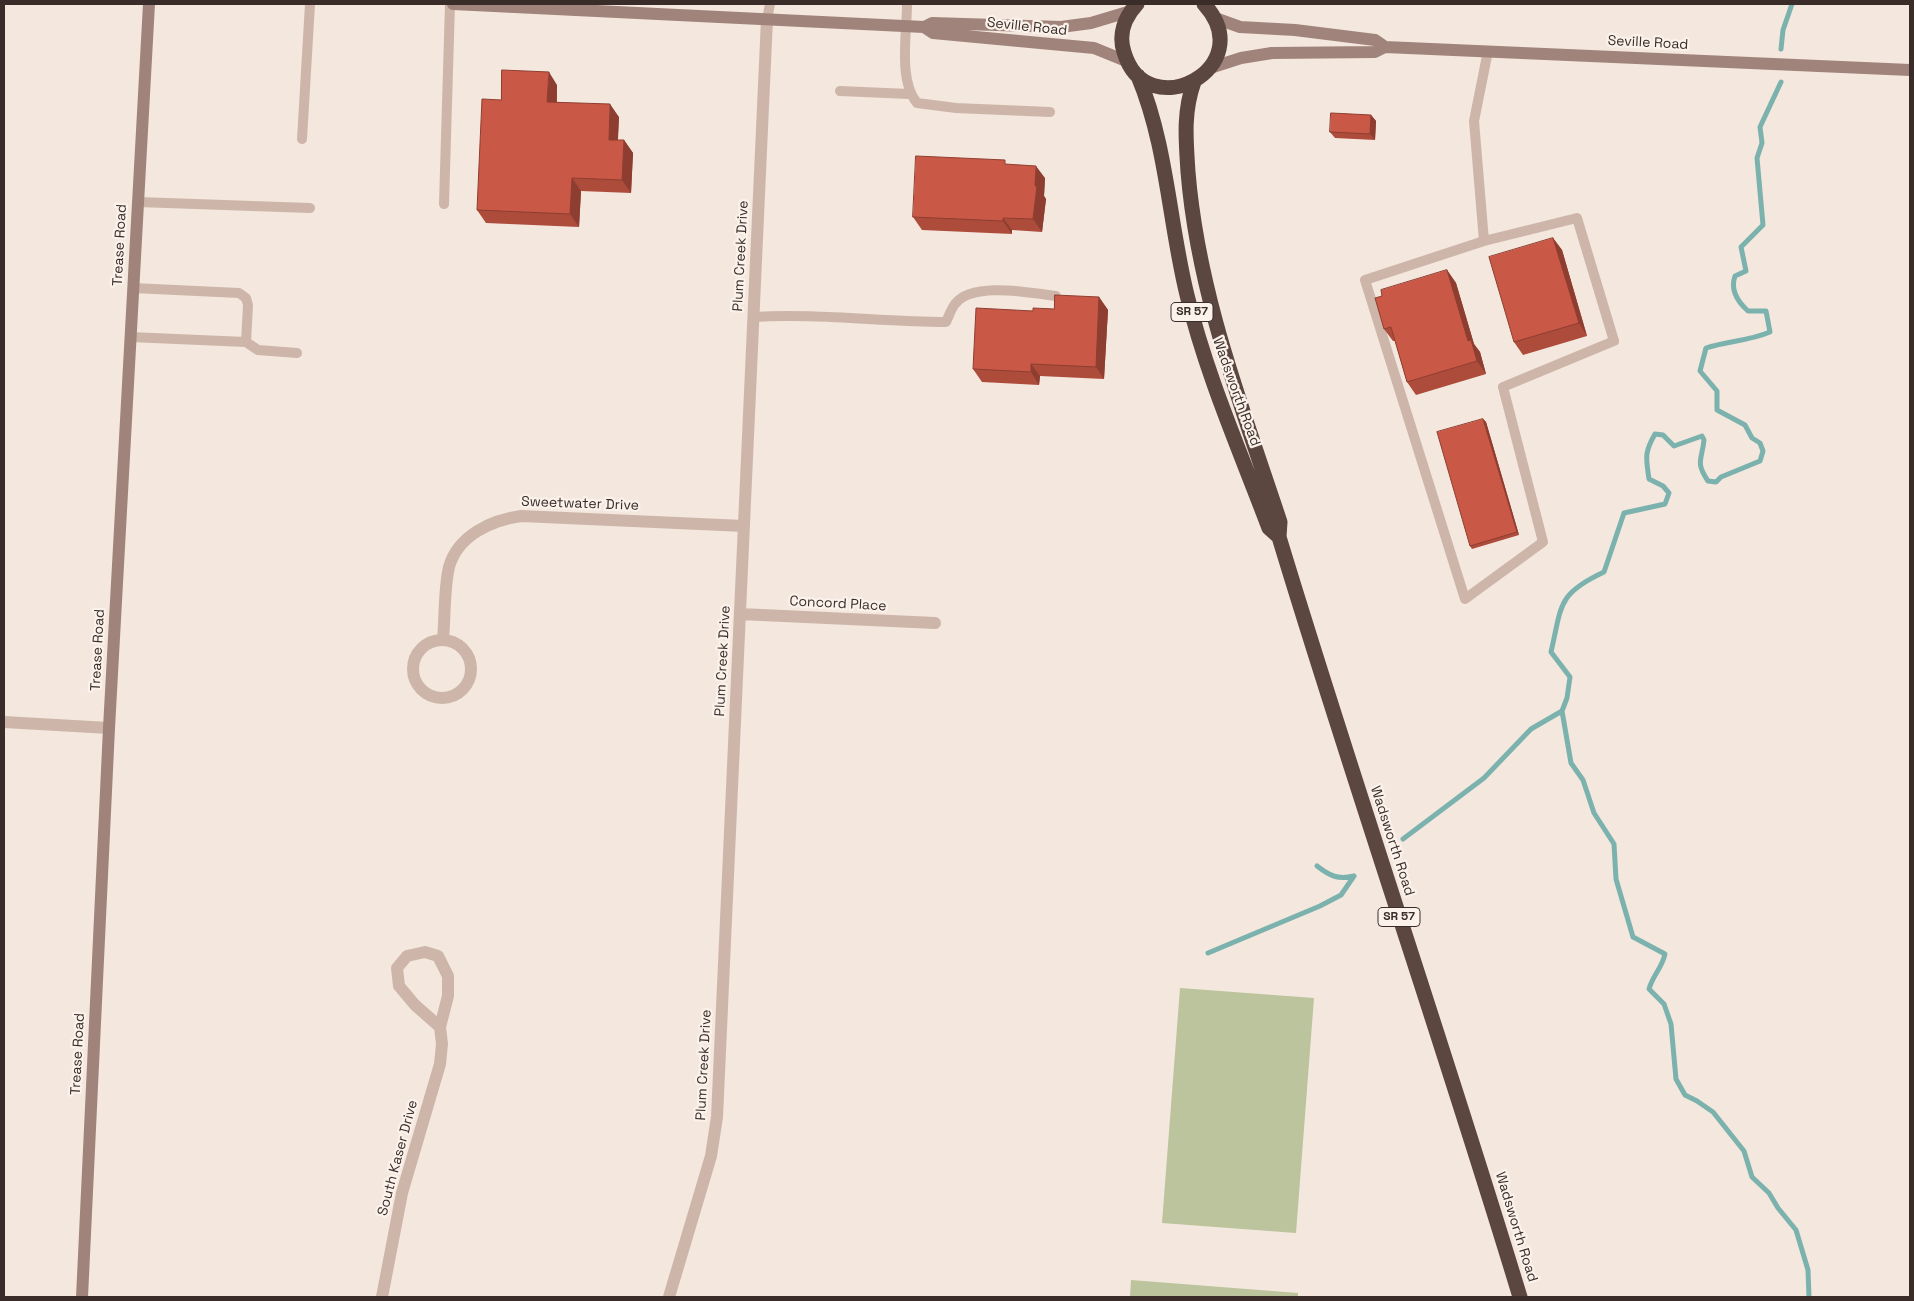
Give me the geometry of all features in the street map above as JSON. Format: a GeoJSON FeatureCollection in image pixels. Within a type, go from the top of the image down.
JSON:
{"type":"FeatureCollection","features":[{"type":"Feature","properties":{"kind":"highway","name":"Wadsworth Road"},"geometry":{"type":"LineString","coordinates":[[1126,61],[1138,76],[1150,84],[1165,88],[1180,87],[1194,82],[1210,68],[1219,49],[1218,28],[1215,18],[1204,4]]}},
{"type":"Feature","properties":{"kind":"highway"},"geometry":{"type":"LineString","coordinates":[[1126,61],[1122,40],[1126,20],[1134,7]]}},
{"type":"Feature","properties":{"kind":"highway","name":"Wadsworth Road"},"geometry":{"type":"LineString","coordinates":[[1138,76],[1160,151],[1180,265],[1198,335],[1269,528],[1279,537]]}},
{"type":"Feature","properties":{"kind":"highway","name":"Wadsworth Road"},"geometry":{"type":"LineString","coordinates":[[1194,82],[1187,108],[1185,134],[1190,194],[1200,262],[1222,349],[1280,522],[1279,537],[1318,667],[1486,1184],[1520,1297]]}},
{"type":"Feature","properties":{"kind":"street","name":"Trease Road"},"geometry":{"type":"LineString","coordinates":[[82,1297],[109,728],[149,4]]}},
{"type":"Feature","properties":{"kind":"street","name":"Seville Road"},"geometry":{"type":"LineString","coordinates":[[451,4],[587,7],[924,27],[932,23],[1062,27],[1091,22],[1134,7]]}},
{"type":"Feature","properties":{"kind":"street","name":"Seville Road"},"geometry":{"type":"LineString","coordinates":[[1215,18],[1240,27],[1294,30],[1375,40],[1385,47]]}},
{"type":"Feature","properties":{"kind":"street","name":"Plum Creek Drive"},"geometry":{"type":"LineString","coordinates":[[669,1297],[711,1156],[717,1118],[767,19]]}},
{"type":"Feature","properties":{"kind":"street","name":"Seville Road"},"geometry":{"type":"LineString","coordinates":[[924,27],[933,33],[1094,48],[1126,61]]}},
{"type":"Feature","properties":{"kind":"street","name":"Seville Road"},"geometry":{"type":"LineString","coordinates":[[1210,68],[1241,58],[1272,52],[1375,52],[1385,47],[1910,70]]}},
{"type":"Feature","properties":{"kind":"street","name":"Sweetwater Drive"},"geometry":{"type":"LineString","coordinates":[[443,640],[449,566],[458,550],[471,536],[486,525],[502,519],[521,516],[744,526]]}},
{"type":"Feature","properties":{"kind":"street","name":"Concord Place"},"geometry":{"type":"LineString","coordinates":[[740,614],[935,623]]}},
{"type":"Feature","properties":{"kind":"street"},"geometry":{"type":"LineString","coordinates":[[443,640],[460,647],[470,663],[470,673],[467,682],[454,695],[435,697],[419,687],[414,679],[414,660],[425,645],[443,640]]}},
{"type":"Feature","properties":{"kind":"street"},"geometry":{"type":"LineString","coordinates":[[4,722],[109,728]]}},
{"type":"Feature","properties":{"kind":"street","name":"South Kaser Drive"},"geometry":{"type":"LineString","coordinates":[[382,1297],[402,1193],[440,1064],[442,1044],[440,1027],[448,996],[448,976],[438,956],[425,952],[407,956],[398,968],[399,986],[415,1005],[440,1027]]}},
{"type":"Feature","properties":{"kind":"lane"},"geometry":{"type":"LineString","coordinates":[[302,139],[310,4]]}},
{"type":"Feature","properties":{"kind":"lane"},"geometry":{"type":"LineString","coordinates":[[444,204],[451,4]]}},
{"type":"Feature","properties":{"kind":"lane"},"geometry":{"type":"LineString","coordinates":[[767,19],[770,4]]}},
{"type":"Feature","properties":{"kind":"lane"},"geometry":{"type":"LineString","coordinates":[[908,4],[906,79],[909,94],[917,104],[1050,112]]}},
{"type":"Feature","properties":{"kind":"lane"},"geometry":{"type":"LineString","coordinates":[[1484,241],[1474,121],[1488,51]]}},
{"type":"Feature","properties":{"kind":"lane"},"geometry":{"type":"LineString","coordinates":[[840,91],[909,94]]}},
{"type":"Feature","properties":{"kind":"lane"},"geometry":{"type":"LineString","coordinates":[[138,202],[310,208]]}},
{"type":"Feature","properties":{"kind":"lane"},"geometry":{"type":"LineString","coordinates":[[1577,218],[1614,341],[1503,387],[1543,542],[1465,599],[1365,280],[1484,241],[1577,218]]}},
{"type":"Feature","properties":{"kind":"lane"},"geometry":{"type":"LineString","coordinates":[[133,288],[239,293],[246,298],[248,305],[246,342]]}},
{"type":"Feature","properties":{"kind":"lane"},"geometry":{"type":"LineString","coordinates":[[753,316],[786,314],[910,322],[946,322],[955,303],[976,291],[1004,291],[1056,296]]}},
{"type":"Feature","properties":{"kind":"lane"},"geometry":{"type":"LineString","coordinates":[[130,337],[246,342],[258,350],[297,353]]}},
{"type":"Feature","properties":{"kind":"green space"},"geometry":{"type":"Polygon","coordinates":[[[1180,988],[1314,998],[1296,1233],[1162,1223],[1180,988]]]}},
{"type":"Feature","properties":{"kind":"green space"},"geometry":{"type":"Polygon","coordinates":[[[1131,1280],[1298,1293],[1298,1297],[1130,1297],[1131,1280]]]}},
{"type":"Feature","properties":{"kind":"building"},"geometry":{"type":"Polygon","coordinates":[[[502,70],[549,72],[547,102],[610,104],[609,140],[624,140],[622,180],[572,178],[570,214],[477,210],[482,99],[501,100],[502,70]]]}},
{"type":"Feature","properties":{"kind":"building"},"geometry":{"type":"Polygon","coordinates":[[[1331,113],[1371,115],[1370,134],[1330,132],[1331,113]]]}},
{"type":"Feature","properties":{"kind":"building"},"geometry":{"type":"Polygon","coordinates":[[[916,156],[1005,160],[1005,164],[1036,166],[1035,186],[1037,186],[1033,219],[1003,218],[1003,221],[913,217],[916,156]]]}},
{"type":"Feature","properties":{"kind":"building"},"geometry":{"type":"Polygon","coordinates":[[[1553,238],[1579,323],[1514,342],[1489,257],[1553,238]]]}},
{"type":"Feature","properties":{"kind":"building"},"geometry":{"type":"Polygon","coordinates":[[[1447,270],[1468,341],[1471,340],[1477,361],[1407,382],[1391,327],[1384,329],[1375,298],[1382,296],[1381,290],[1447,270]]]}},
{"type":"Feature","properties":{"kind":"building"},"geometry":{"type":"Polygon","coordinates":[[[1055,295],[1099,297],[1096,367],[1031,364],[1031,372],[973,369],[976,308],[1033,311],[1033,308],[1054,309],[1055,295]]]}},
{"type":"Feature","properties":{"kind":"building"},"geometry":{"type":"Polygon","coordinates":[[[1483,419],[1517,532],[1470,546],[1437,432],[1483,419]]]}},
{"type":"Feature","properties":{"kind":"waterway"},"geometry":{"type":"LineString","coordinates":[[1781,49],[1783,30],[1792,4]]}},
{"type":"Feature","properties":{"kind":"waterway"},"geometry":{"type":"LineString","coordinates":[[1781,82],[1760,127],[1762,143],[1757,158],[1763,225],[1741,247],[1746,271],[1735,276],[1734,281],[1734,291],[1741,304],[1748,311],[1766,311],[1770,332],[1706,348],[1700,371],[1717,391],[1717,410],[1745,425],[1752,438],[1760,443],[1763,451],[1760,461],[1721,477],[1716,482],[1708,481],[1700,465],[1704,440],[1702,436],[1674,446],[1663,435],[1655,434],[1647,451],[1648,472],[1649,479],[1663,486],[1669,493],[1665,504],[1624,513],[1604,572],[1577,587],[1564,603],[1557,623],[1551,652],[1570,677],[1567,698],[1562,711],[1571,763],[1583,780],[1594,813],[1614,844],[1616,879],[1633,937],[1665,954],[1649,989],[1664,1004],[1671,1024],[1676,1079],[1685,1095],[1713,1112],[1744,1151],[1752,1177],[1769,1193],[1778,1208],[1796,1230],[1808,1270],[1809,1297]]}},
{"type":"Feature","properties":{"kind":"waterway"},"geometry":{"type":"LineString","coordinates":[[1403,839],[1484,778],[1531,729],[1562,711]]}},
{"type":"Feature","properties":{"kind":"waterway"},"geometry":{"type":"LineString","coordinates":[[1317,866],[1334,876],[1343,878],[1354,876]]}},
{"type":"Feature","properties":{"kind":"waterway"},"geometry":{"type":"LineString","coordinates":[[1208,953],[1320,906],[1341,895],[1354,876]]}}]}
